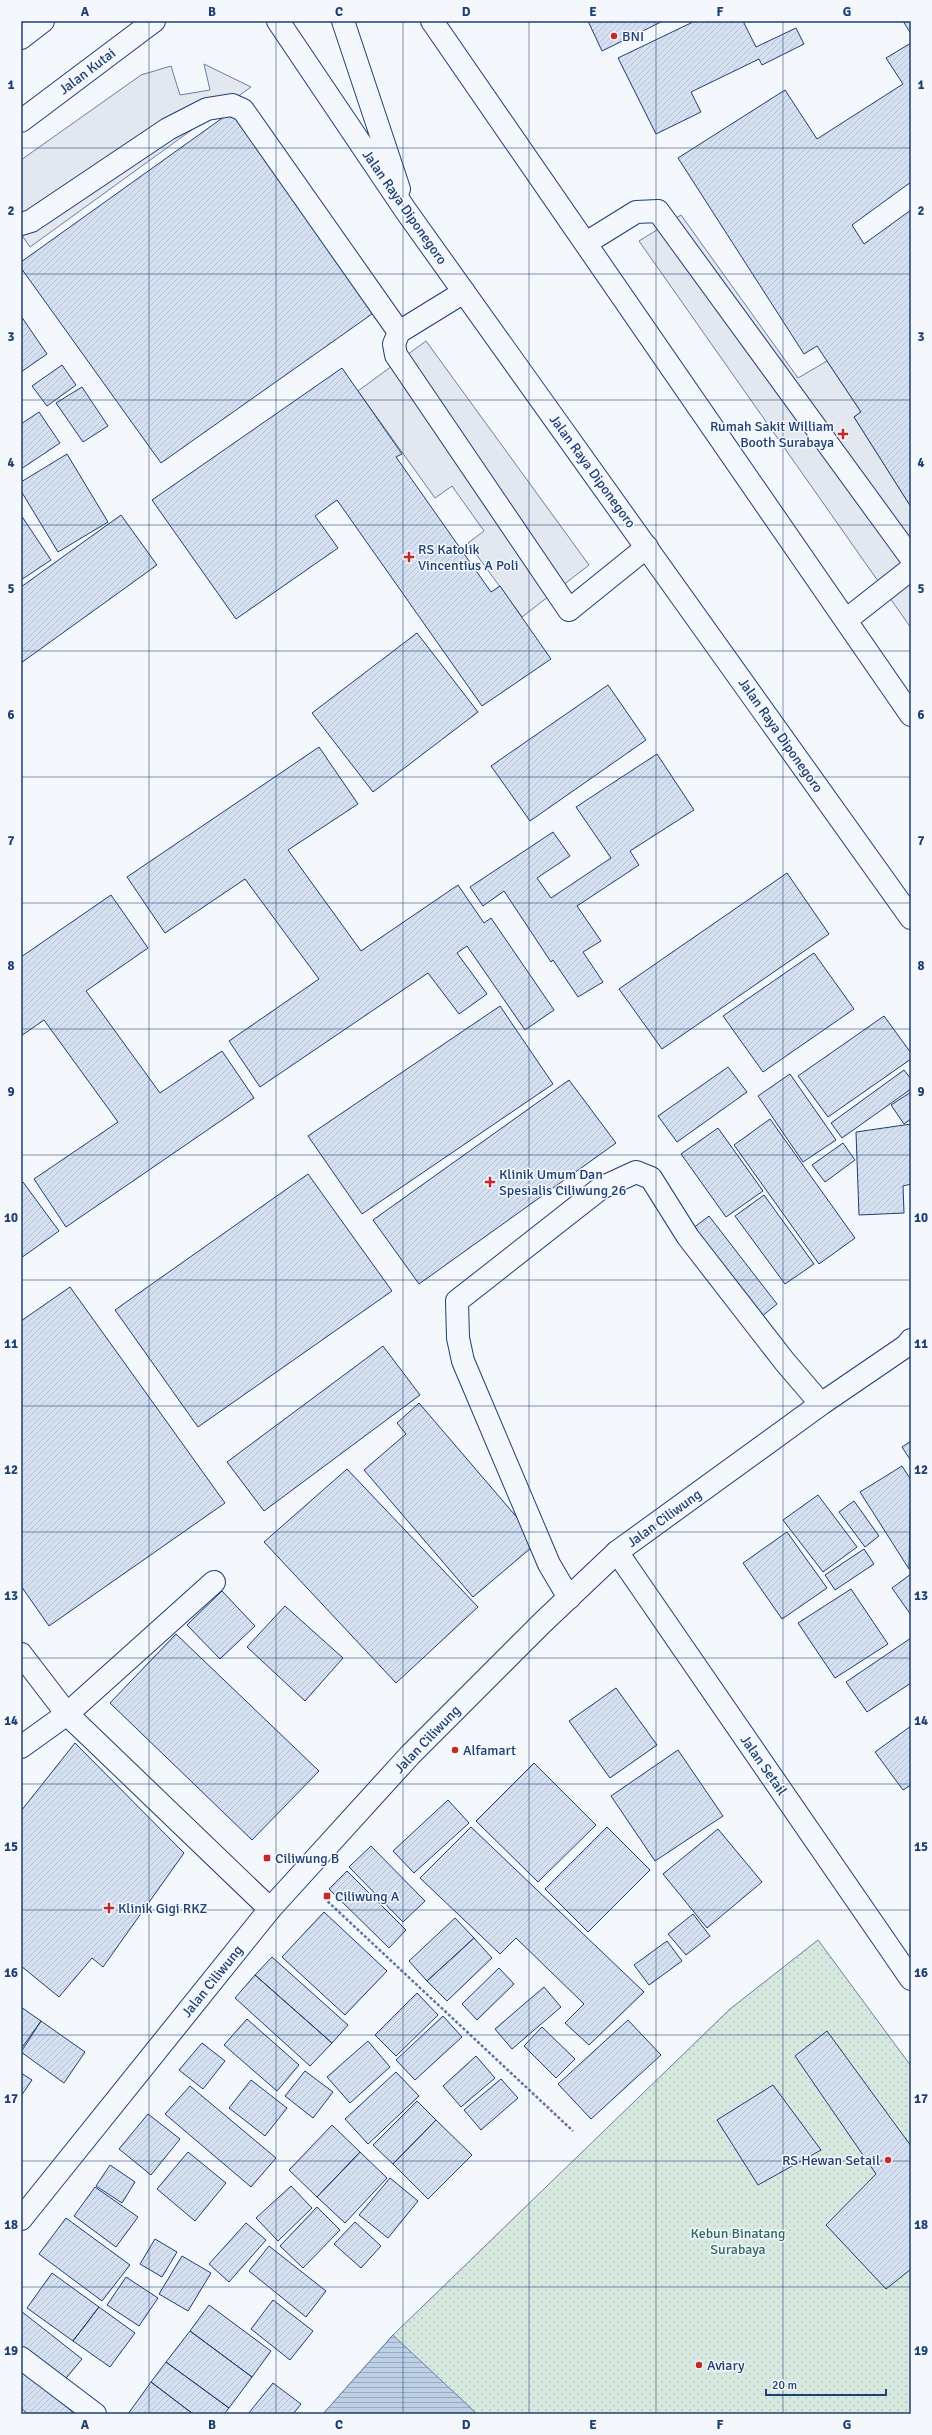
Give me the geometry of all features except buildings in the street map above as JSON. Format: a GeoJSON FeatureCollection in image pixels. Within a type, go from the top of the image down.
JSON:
{"type":"FeatureCollection","features":[{"type":"Feature","properties":{"kind":"main road"},"geometry":{"type":"LineString","coordinates":[[21,38],[43,21]]}},
{"type":"Feature","properties":{"kind":"main road","name":"Jalan Kutai"},"geometry":{"type":"LineString","coordinates":[[21,121],[154,21]]}},
{"type":"Feature","properties":{"kind":"main road","name":"Jalan Raya Diponegoro"},"geometry":{"type":"LineString","coordinates":[[278,21],[406,212],[911,918]]}},
{"type":"Feature","properties":{"kind":"main road"},"geometry":{"type":"LineString","coordinates":[[343,21],[406,212]]}},
{"type":"Feature","properties":{"kind":"main road"},"geometry":{"type":"LineString","coordinates":[[432,21],[911,715]]}},
{"type":"Feature","properties":{"kind":"main road"},"geometry":{"type":"LineString","coordinates":[[21,224],[31,221],[168,129],[207,109],[232,105],[243,110],[398,332]]}},
{"type":"Feature","properties":{"kind":"main road"},"geometry":{"type":"LineString","coordinates":[[586,243],[636,212],[658,211],[911,558]]}},
{"type":"Feature","properties":{"kind":"main road"},"geometry":{"type":"LineString","coordinates":[[464,292],[398,332],[394,344],[396,355],[569,610],[647,547]]}},
{"type":"Feature","properties":{"kind":"main road"},"geometry":{"type":"LineString","coordinates":[[846,620],[911,569]]}},
{"type":"Feature","properties":{"kind":"main road"},"geometry":{"type":"LineString","coordinates":[[569,1598],[549,1564],[463,1361],[458,1338],[457,1301],[600,1188],[636,1172],[651,1178],[688,1237],[785,1362],[821,1404]]}},
{"type":"Feature","properties":{"kind":"main road","name":"Jalan Ciliwung"},"geometry":{"type":"LineString","coordinates":[[21,2218],[270,1909],[410,1756],[569,1598],[617,1552],[821,1404],[909,1344]]}},
{"type":"Feature","properties":{"kind":"main road","name":"Jalan Setail"},"geometry":{"type":"LineString","coordinates":[[617,1552],[908,1967]]}},
{"type":"Feature","properties":{"kind":"main road"},"geometry":{"type":"LineString","coordinates":[[21,1747],[66,1714],[214,1582]]}},
{"type":"Feature","properties":{"kind":"main road"},"geometry":{"type":"LineString","coordinates":[[21,1654],[27,1677],[270,1909]]}},
{"type":"Feature","properties":{"kind":"main road"},"geometry":{"type":"LineString","coordinates":[[21,2358],[95,2414]]}},
{"type":"Feature","properties":{"kind":"path"},"geometry":{"type":"LineString","coordinates":[[300,1876],[573,2130]]}},
{"type":"Feature","properties":{"kind":"green space","name":"Kebun Binatang Surabaya"},"geometry":{"type":"Polygon","coordinates":[[[818,1940],[911,2066],[911,2414],[323,2414],[393,2335],[730,2009],[818,1940]]]}},
{"type":"Feature","properties":{"kind":"shaded area"},"geometry":{"type":"Polygon","coordinates":[[[204,64],[251,87],[30,247],[21,234],[21,160],[141,75],[171,66],[180,95],[210,90],[204,64]]]}},
{"type":"Feature","properties":{"kind":"shaded area"},"geometry":{"type":"Polygon","coordinates":[[[681,215],[798,378],[827,361],[861,412],[854,417],[911,507],[911,628],[639,241],[681,215]]]}},
{"type":"Feature","properties":{"kind":"shaded area"},"geometry":{"type":"Polygon","coordinates":[[[426,341],[589,565],[522,617],[468,543],[484,531],[452,486],[435,498],[358,391],[426,341]]]}},
{"type":"Feature","properties":{"kind":"water"},"geometry":{"type":"Polygon","coordinates":[[[393,2335],[477,2414],[323,2414],[393,2335]]]}},
{"type":"Feature","properties":{"kind":"place","name":"BNI"},"geometry":{"type":"Point","coordinates":[614,36]}},
{"type":"Feature","properties":{"kind":"place","name":"Rumah Sakit William Booth Surabaya"},"geometry":{"type":"Point","coordinates":[843,434]}},
{"type":"Feature","properties":{"kind":"place","name":"RS Katolik Vincentius A Poli"},"geometry":{"type":"Point","coordinates":[409,557]}},
{"type":"Feature","properties":{"kind":"place","name":"Klinik Umum Dan Spesialis Ciliwung 26"},"geometry":{"type":"Point","coordinates":[490,1182]}},
{"type":"Feature","properties":{"kind":"place","name":"Alfamart"},"geometry":{"type":"Point","coordinates":[455,1750]}},
{"type":"Feature","properties":{"kind":"place","name":"Ciliwung B"},"geometry":{"type":"Point","coordinates":[267,1858]}},
{"type":"Feature","properties":{"kind":"place","name":"Ciliwung A"},"geometry":{"type":"Point","coordinates":[327,1896]}},
{"type":"Feature","properties":{"kind":"place","name":"Klinik Gigi RKZ"},"geometry":{"type":"Point","coordinates":[109,1908]}},
{"type":"Feature","properties":{"kind":"place","name":"RS Hewan Setail"},"geometry":{"type":"Point","coordinates":[888,2160]}},
{"type":"Feature","properties":{"kind":"place","name":"Aviary"},"geometry":{"type":"Point","coordinates":[699,2365]}}]}
